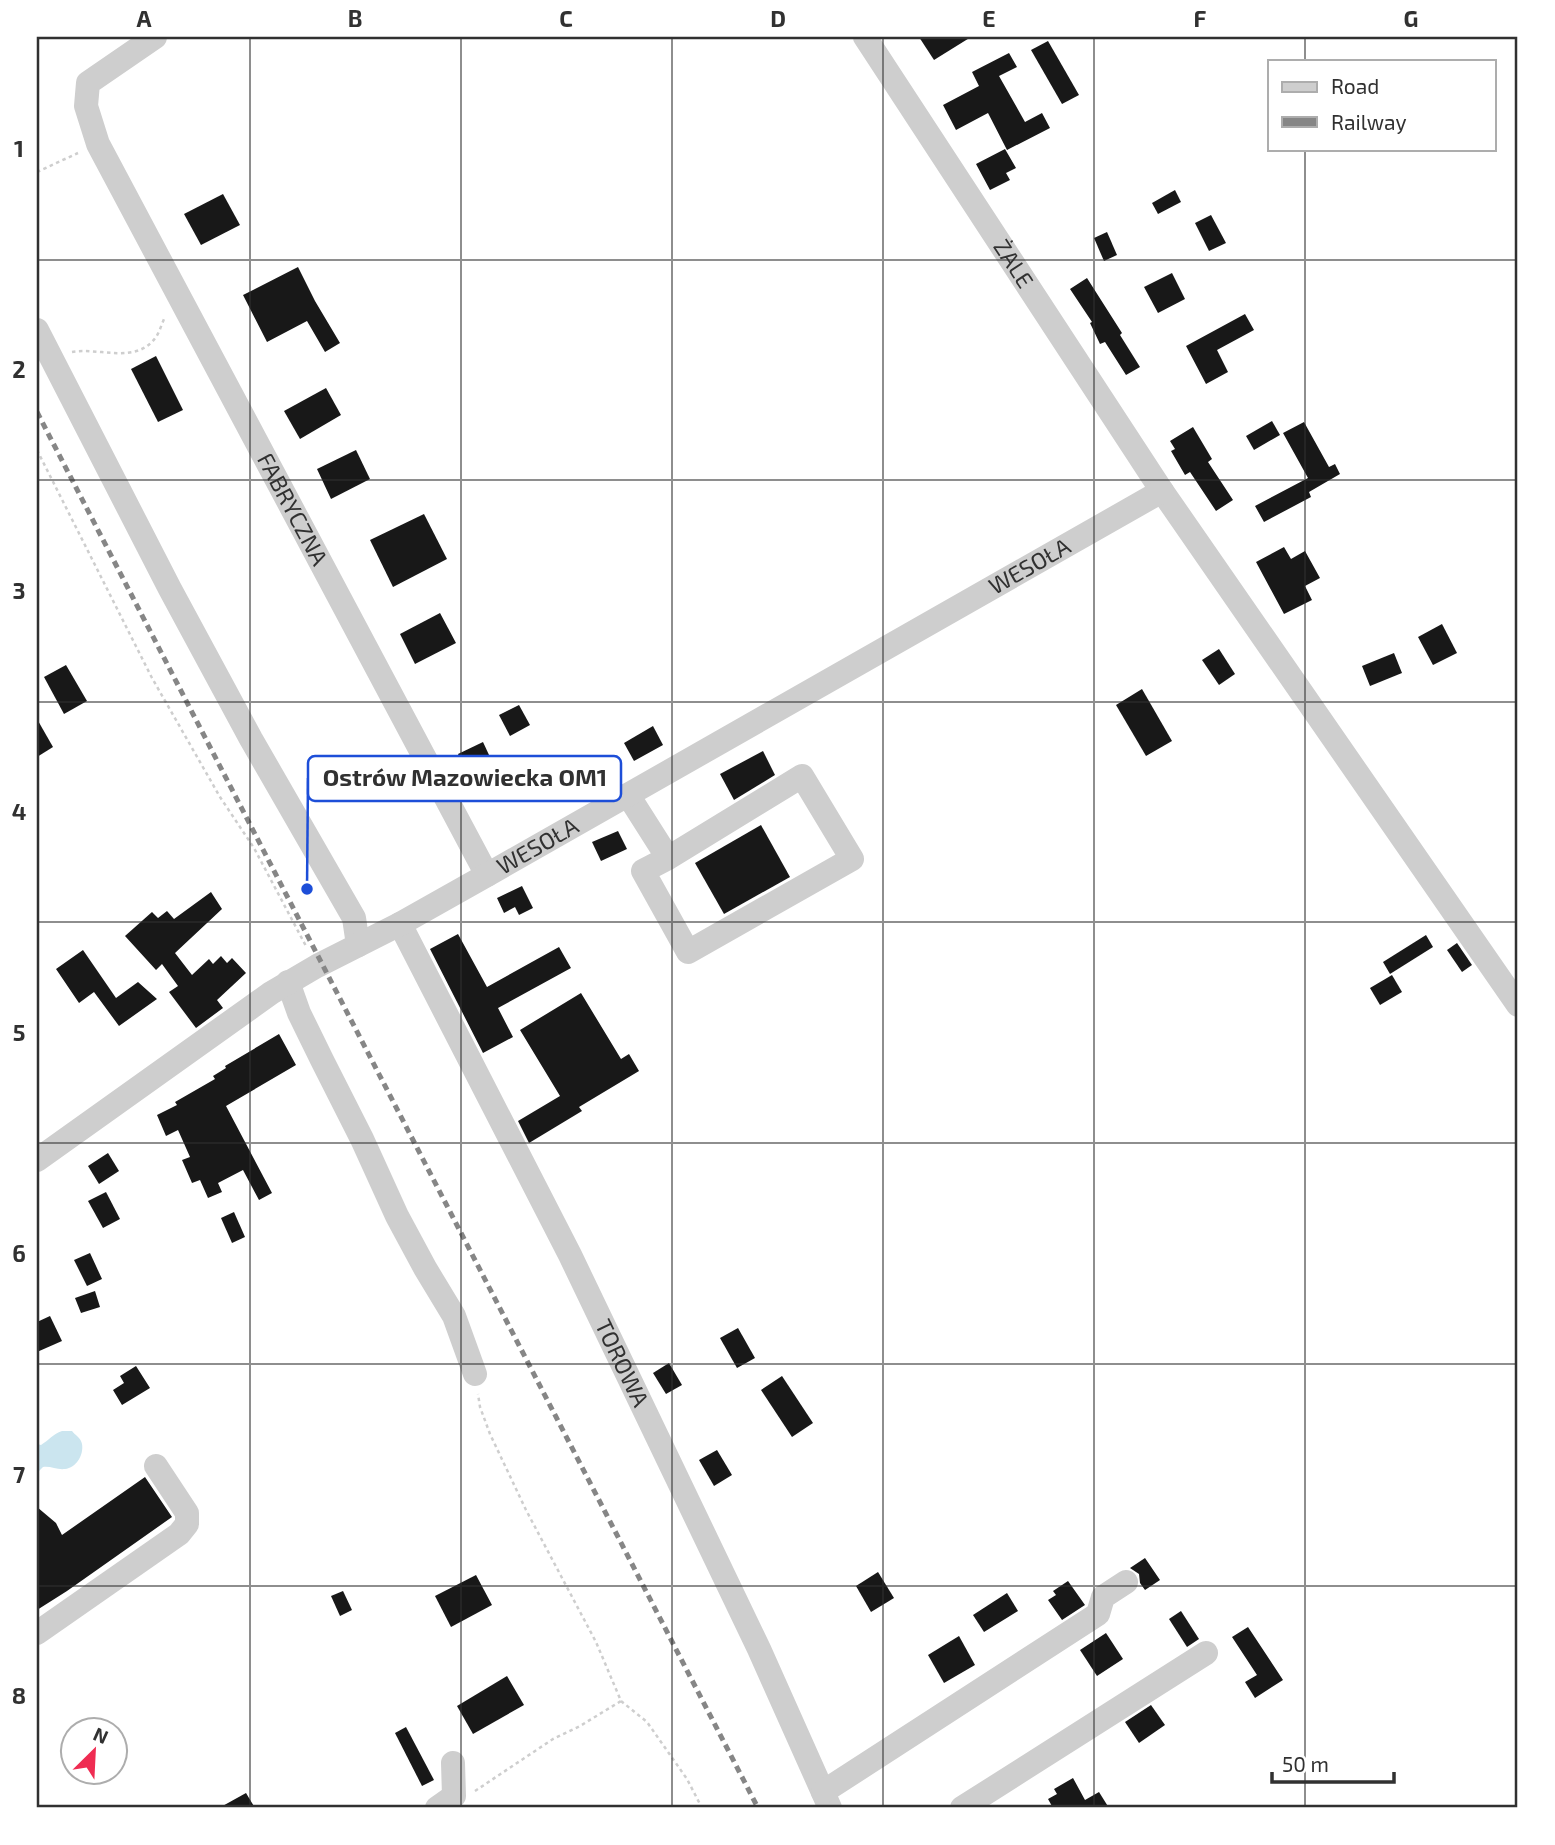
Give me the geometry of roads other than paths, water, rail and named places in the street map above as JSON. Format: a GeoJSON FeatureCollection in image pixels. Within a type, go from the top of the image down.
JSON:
{"type":"FeatureCollection","features":[{"type":"Feature","properties":{"kind":"street","name":"FABRYCZNA"},"geometry":{"type":"LineString","coordinates":[[155,37],[88,83],[86,106],[99,144],[487,875]]}},
{"type":"Feature","properties":{"kind":"street","name":"ŻALE"},"geometry":{"type":"LineString","coordinates":[[865,37],[1162,491],[1518,1005]]}},
{"type":"Feature","properties":{"kind":"street"},"geometry":{"type":"LineString","coordinates":[[37,330],[251,739],[355,918],[358,945]]}},
{"type":"Feature","properties":{"kind":"street","name":"WESOŁA"},"geometry":{"type":"LineString","coordinates":[[37,1160],[288,982],[400,924],[1162,491]]}},
{"type":"Feature","properties":{"kind":"street"},"geometry":{"type":"LineString","coordinates":[[802,776],[852,859],[688,952],[643,872],[668,858],[802,776]]}},
{"type":"Feature","properties":{"kind":"street"},"geometry":{"type":"LineString","coordinates":[[628,794],[668,858]]}},
{"type":"Feature","properties":{"kind":"street","name":"TOROWA"},"geometry":{"type":"LineString","coordinates":[[400,924],[570,1255],[759,1649],[826,1800]]}},
{"type":"Feature","properties":{"kind":"street"},"geometry":{"type":"LineString","coordinates":[[288,982],[299,1013],[397,1216],[454,1316],[475,1374]]}},
{"type":"Feature","properties":{"kind":"street"},"geometry":{"type":"LineString","coordinates":[[37,1633],[179,1534],[187,1524],[187,1513],[156,1466]]}},
{"type":"Feature","properties":{"kind":"street"},"geometry":{"type":"LineString","coordinates":[[826,1800],[1098,1614],[1103,1597],[1126,1582]]}},
{"type":"Feature","properties":{"kind":"street"},"geometry":{"type":"LineString","coordinates":[[962,1808],[1206,1654]]}},
{"type":"Feature","properties":{"kind":"street"},"geometry":{"type":"LineString","coordinates":[[446,1802],[453,1763]]}},
{"type":"Feature","properties":{"kind":"water"},"geometry":{"type":"Polygon","coordinates":[[[62,1431],[72,1431],[80,1440],[82,1452],[78,1460],[69,1468],[43,1467],[37,1473],[37,1444],[41,1445],[62,1431]]]}},
{"type":"Feature","properties":{"kind":"railway"},"geometry":{"type":"LineString","coordinates":[[37,412],[758,1808]]}},
{"type":"Feature","properties":{"kind":"place","name":"Ostrów Mazowiecka OM1"},"geometry":{"type":"Point","coordinates":[307,889]}}]}
